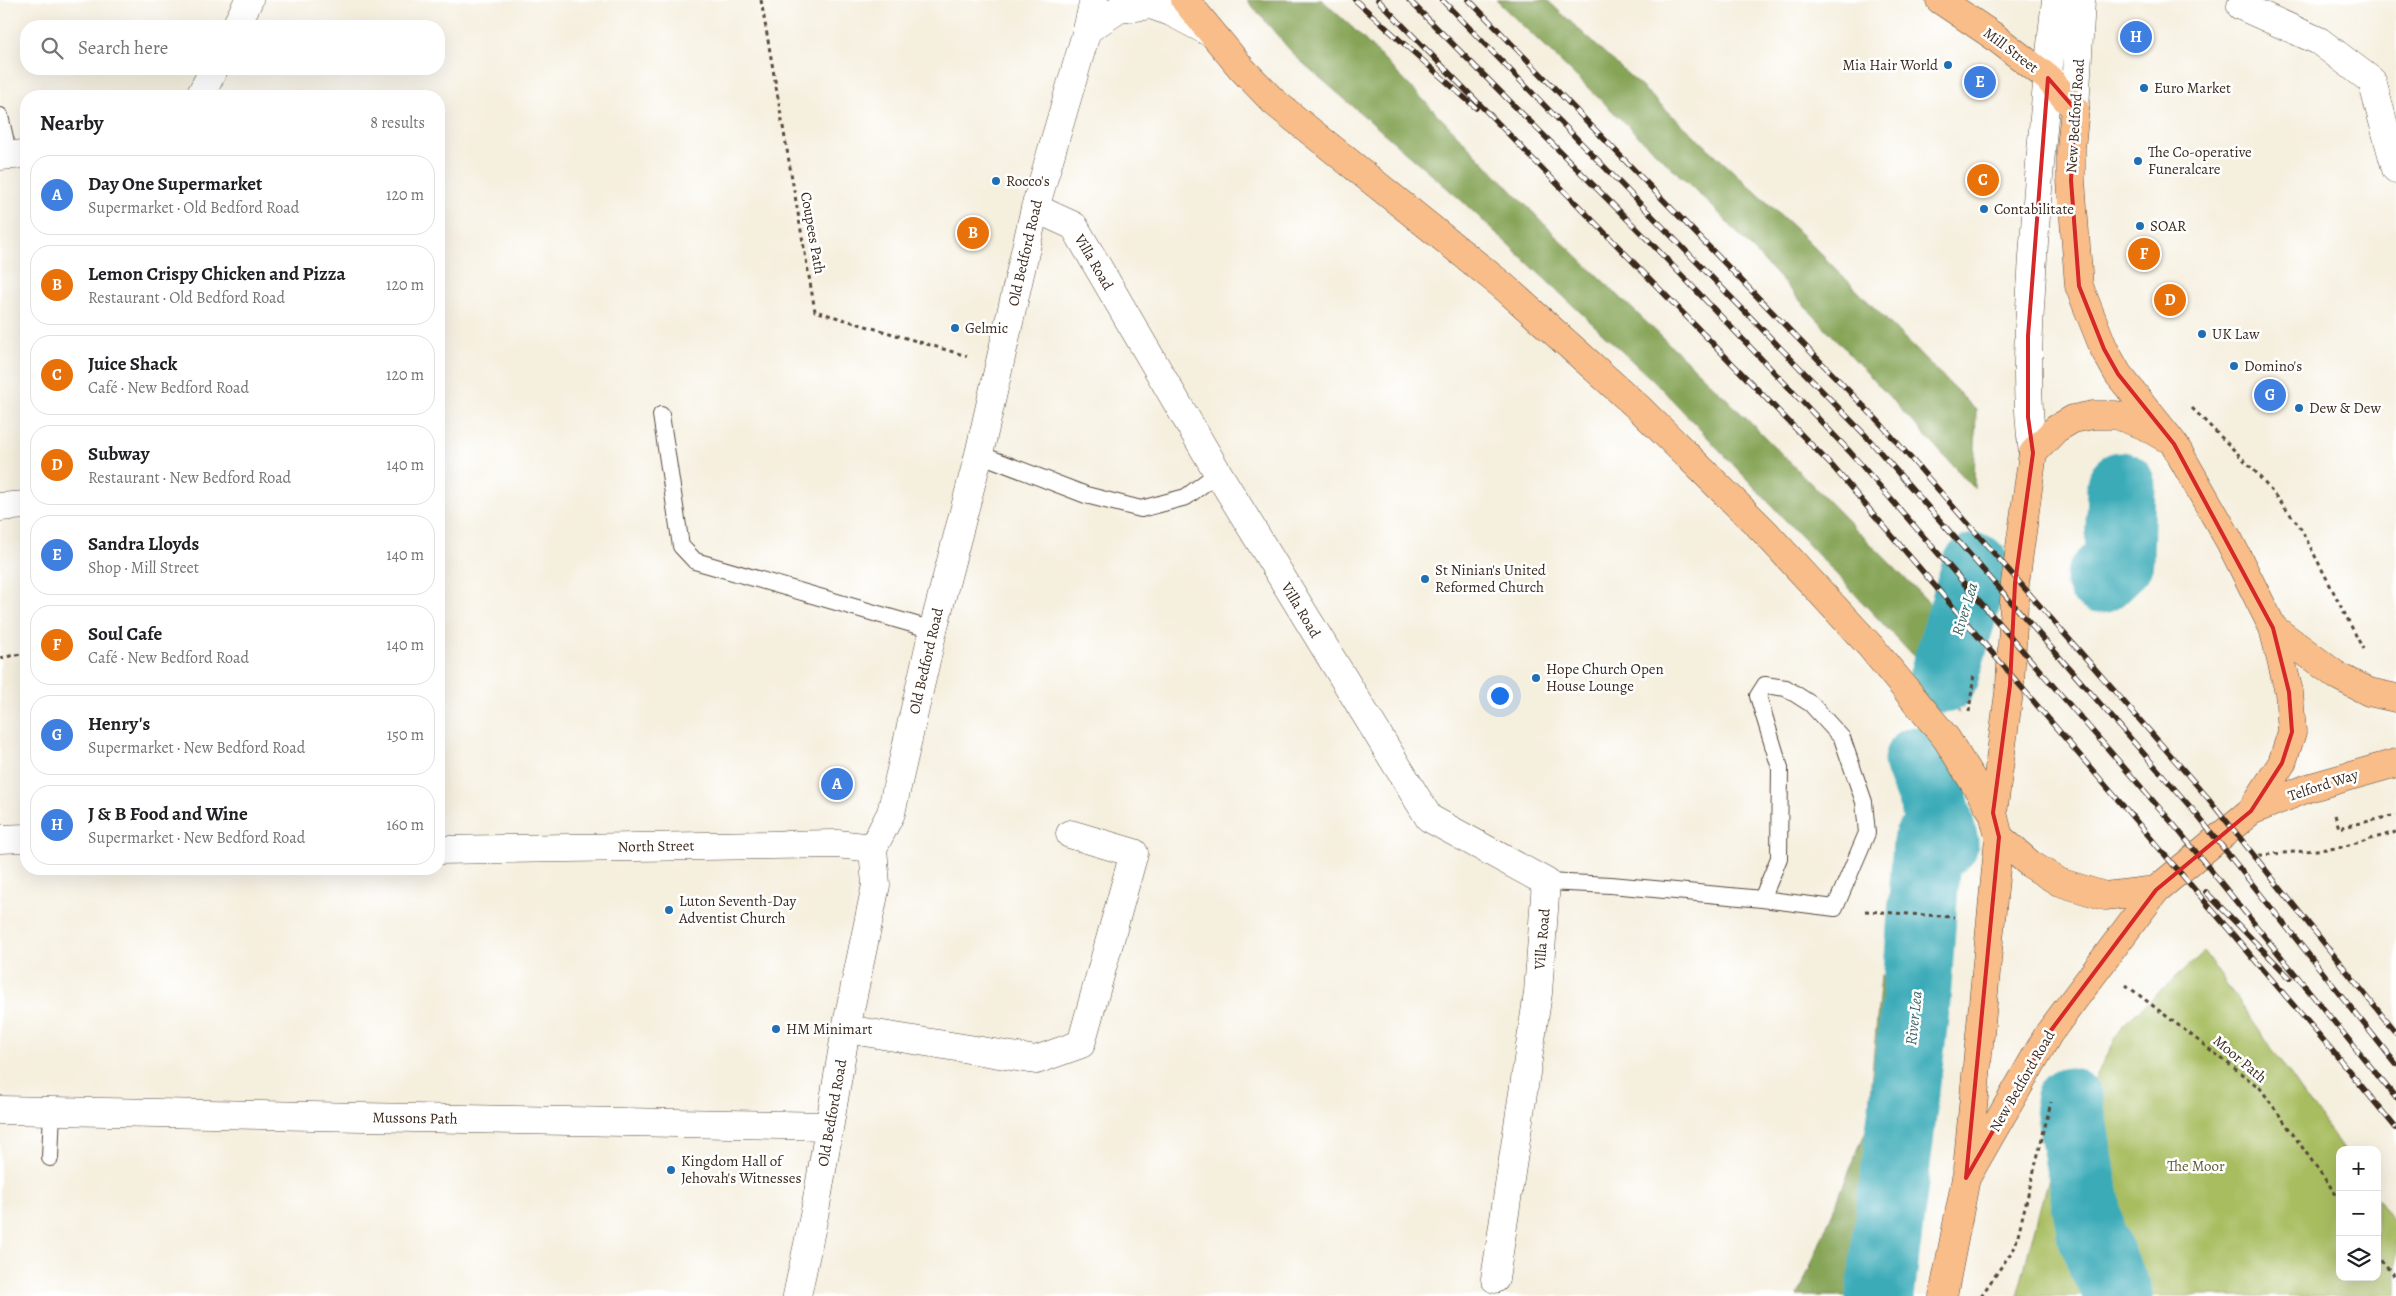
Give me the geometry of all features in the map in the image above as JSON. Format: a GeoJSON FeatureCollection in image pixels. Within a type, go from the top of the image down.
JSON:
{"type":"FeatureCollection","features":[{"type":"Feature","properties":{"kind":"highway"},"geometry":{"type":"LineString","coordinates":[[1185,0],[1209,32],[1274,102],[1503,286],[1640,409],[1764,531],[1871,647],[1946,738],[1996,825],[2030,864],[2059,882],[2105,896],[2156,890]]}},
{"type":"Feature","properties":{"kind":"highway","name":"Mill Street"},"geometry":{"type":"LineString","coordinates":[[1940,0],[1992,35],[2048,78],[2075,109]]}},
{"type":"Feature","properties":{"kind":"highway","name":"New Bedford Road"},"geometry":{"type":"LineString","coordinates":[[2075,109],[2071,148],[2071,180],[2079,286],[2104,349],[2118,374],[2174,444],[2230,542],[2273,628]]}},
{"type":"Feature","properties":{"kind":"highway"},"geometry":{"type":"LineString","coordinates":[[1966,1178],[2010,685],[2015,583],[2033,453],[2056,429],[2073,419],[2093,415],[2116,415],[2125,418],[2143,425],[2174,444]]}},
{"type":"Feature","properties":{"kind":"highway"},"geometry":{"type":"LineString","coordinates":[[2273,628],[2336,675],[2369,692],[2396,698]]}},
{"type":"Feature","properties":{"kind":"highway"},"geometry":{"type":"LineString","coordinates":[[2251,810],[2282,763],[2292,732],[2289,692],[2273,628]]}},
{"type":"Feature","properties":{"kind":"highway","name":"Telford Way"},"geometry":{"type":"LineString","coordinates":[[2251,810],[2308,788],[2396,764]]}},
{"type":"Feature","properties":{"kind":"highway","name":"New Bedford Road"},"geometry":{"type":"LineString","coordinates":[[1943,1296],[1966,1178],[2049,1033],[2156,890],[2251,810]]}},
{"type":"Feature","properties":{"kind":"street"},"geometry":{"type":"LineString","coordinates":[[239,20],[250,0]]}},
{"type":"Feature","properties":{"kind":"street","name":"Old Bedford Road"},"geometry":{"type":"LineString","coordinates":[[797,1296],[830,1126],[846,1029],[876,884],[873,848],[890,813],[933,630],[979,454],[1035,208],[1094,0]]}},
{"type":"Feature","properties":{"kind":"street","name":"New Bedford Road"},"geometry":{"type":"LineString","coordinates":[[2033,453],[2028,417],[2028,336],[2038,181],[2056,0]]}},
{"type":"Feature","properties":{"kind":"street","name":"New Bedford Road"},"geometry":{"type":"LineString","coordinates":[[2075,109],[2081,0]]}},
{"type":"Feature","properties":{"kind":"street"},"geometry":{"type":"LineString","coordinates":[[1087,30],[1119,9],[1151,6],[1171,12],[1209,32]]}},
{"type":"Feature","properties":{"kind":"street"},"geometry":{"type":"LineString","coordinates":[[2241,6],[2319,41],[2372,81],[2396,168]]}},
{"type":"Feature","properties":{"kind":"street"},"geometry":{"type":"LineString","coordinates":[[203,90],[211,75]]}},
{"type":"Feature","properties":{"kind":"street","name":"Villa Road"},"geometry":{"type":"LineString","coordinates":[[1035,208],[1074,226],[1218,473],[1428,818],[1546,882],[1538,993],[1495,1279]]}},
{"type":"Feature","properties":{"kind":"street"},"geometry":{"type":"LineString","coordinates":[[0,507],[20,506]]}},
{"type":"Feature","properties":{"kind":"street"},"geometry":{"type":"LineString","coordinates":[[846,1029],[1036,1060],[1081,1044],[1134,853],[1070,834]]}},
{"type":"Feature","properties":{"kind":"street"},"geometry":{"type":"LineString","coordinates":[[0,839],[20,838]]}},
{"type":"Feature","properties":{"kind":"street","name":"North Street"},"geometry":{"type":"LineString","coordinates":[[445,850],[837,844],[873,848]]}},
{"type":"Feature","properties":{"kind":"street","name":"Mussons Path"},"geometry":{"type":"LineString","coordinates":[[0,1110],[830,1126]]}},
{"type":"Feature","properties":{"kind":"lane"},"geometry":{"type":"LineString","coordinates":[[0,116],[12,155]]}},
{"type":"Feature","properties":{"kind":"lane"},"geometry":{"type":"LineString","coordinates":[[661,415],[681,546],[695,560],[933,630]]}},
{"type":"Feature","properties":{"kind":"lane"},"geometry":{"type":"LineString","coordinates":[[979,454],[1086,495],[1141,509],[1186,497],[1218,473]]}},
{"type":"Feature","properties":{"kind":"lane"},"geometry":{"type":"LineString","coordinates":[[1546,882],[1611,885],[1835,908],[1866,833],[1864,802],[1842,738],[1812,704],[1786,688],[1765,685],[1758,696],[1780,768],[1779,858],[1762,899]]}},
{"type":"Feature","properties":{"kind":"lane"},"geometry":{"type":"LineString","coordinates":[[50,1158],[52,1111]]}},
{"type":"Feature","properties":{"kind":"path","name":"Coupees Path"},"geometry":{"type":"LineString","coordinates":[[761,0],[815,311],[971,357]]}},
{"type":"Feature","properties":{"kind":"path"},"geometry":{"type":"LineString","coordinates":[[2187,403],[2254,470],[2299,525],[2363,650]]}},
{"type":"Feature","properties":{"kind":"path"},"geometry":{"type":"LineString","coordinates":[[0,658],[20,654]]}},
{"type":"Feature","properties":{"kind":"path"},"geometry":{"type":"LineString","coordinates":[[2326,814],[2334,812],[2339,828],[2396,815]]}},
{"type":"Feature","properties":{"kind":"path"},"geometry":{"type":"LineString","coordinates":[[2250,851],[2242,857],[2338,848],[2396,832]]}},
{"type":"Feature","properties":{"kind":"path"},"geometry":{"type":"LineString","coordinates":[[1900,913],[1954,917]]}},
{"type":"Feature","properties":{"kind":"path","name":"Moor Path"},"geometry":{"type":"LineString","coordinates":[[2121,981],[2260,1088],[2336,1194]]}},
{"type":"Feature","properties":{"kind":"path"},"geometry":{"type":"LineString","coordinates":[[1980,1296],[2015,1247],[2052,1097]]}},
{"type":"Feature","properties":{"kind":"path"},"geometry":{"type":"LineString","coordinates":[[2381,1258],[2396,1279]]}},
{"type":"Feature","properties":{"kind":"highlighted area"},"geometry":{"type":"Polygon","coordinates":[[[2048,78],[2075,109],[2071,180],[2079,286],[2104,349],[2118,374],[2174,444],[2273,628],[2289,692],[2292,732],[2282,763],[2251,811],[2156,890],[2049,1033],[1966,1178],[1999,837],[1993,813],[2010,685],[2015,583],[2033,453],[2028,417],[2028,336],[2048,78]]]}},
{"type":"Feature","properties":{"kind":"green space"},"geometry":{"type":"Polygon","coordinates":[[[1247,0],[1322,0],[1356,31],[1559,239],[1729,401],[1966,640],[1958,713],[1916,659],[1664,391],[1461,200],[1296,57],[1247,0]]]}},
{"type":"Feature","properties":{"kind":"green space"},"geometry":{"type":"Polygon","coordinates":[[[1496,0],[1547,0],[1798,231],[1976,410],[1974,488],[1716,210],[1496,0]]]}},
{"type":"Feature","properties":{"kind":"green space","name":"The Moor"},"geometry":{"type":"Polygon","coordinates":[[[2204,952],[2340,1146],[2336,1146],[2336,1281],[2381,1281],[2381,1204],[2396,1225],[2396,1296],[2017,1296],[2053,1158],[2123,1025],[2204,952]]]}},
{"type":"Feature","properties":{"kind":"green space"},"geometry":{"type":"Polygon","coordinates":[[[1904,974],[1882,1217],[1868,1296],[1798,1296],[1867,1128],[1881,976],[1904,974]]]}},
{"type":"Feature","properties":{"kind":"waterway","name":"River Lea"},"geometry":{"type":"LineString","coordinates":[[2100,579],[2119,561],[2121,486]]}},
{"type":"Feature","properties":{"kind":"waterway","name":"River Lea"},"geometry":{"type":"LineString","coordinates":[[1943,679],[1976,568]]}},
{"type":"Feature","properties":{"kind":"waterway","name":"River Lea"},"geometry":{"type":"LineString","coordinates":[[1880,1296],[1916,1001],[1927,842],[1944,843],[1934,802],[1918,761]]}},
{"type":"Feature","properties":{"kind":"waterway","name":"River Lea"},"geometry":{"type":"LineString","coordinates":[[2069,1102],[2092,1238],[2119,1296]]}},
{"type":"Feature","properties":{"kind":"railway"},"geometry":{"type":"LineString","coordinates":[[1355,0],[1476,108]]}},
{"type":"Feature","properties":{"kind":"railway"},"geometry":{"type":"LineString","coordinates":[[1378,0],[1834,468],[2331,1049],[2396,1128]]}},
{"type":"Feature","properties":{"kind":"railway"},"geometry":{"type":"LineString","coordinates":[[1409,0],[1651,243],[1850,452],[2174,825],[2396,1098]]}},
{"type":"Feature","properties":{"kind":"railway"},"geometry":{"type":"LineString","coordinates":[[1442,0],[1866,436],[2193,810],[2396,1064]]}},
{"type":"Feature","properties":{"kind":"railway"},"geometry":{"type":"LineString","coordinates":[[1469,0],[1880,423],[2208,798],[2396,1033]]}},
{"type":"Feature","properties":{"kind":"railway"},"geometry":{"type":"LineString","coordinates":[[2206,892],[2290,978]]}},
{"type":"Feature","properties":{"kind":"place","name":"J & B Food and Wine"},"geometry":{"type":"Point","coordinates":[2136,37]}},
{"type":"Feature","properties":{"kind":"place","name":"Mia Hair World"},"geometry":{"type":"Point","coordinates":[1948,65]}},
{"type":"Feature","properties":{"kind":"place","name":"Sandra Lloyds"},"geometry":{"type":"Point","coordinates":[1980,82]}},
{"type":"Feature","properties":{"kind":"place","name":"Euro Market"},"geometry":{"type":"Point","coordinates":[2144,88]}},
{"type":"Feature","properties":{"kind":"place","name":"The Co-operative Funeralcare"},"geometry":{"type":"Point","coordinates":[2138,161]}},
{"type":"Feature","properties":{"kind":"place","name":"Juice Shack"},"geometry":{"type":"Point","coordinates":[1983,180]}},
{"type":"Feature","properties":{"kind":"place","name":"Rocco's"},"geometry":{"type":"Point","coordinates":[996,181]}},
{"type":"Feature","properties":{"kind":"place","name":"Contabilitate"},"geometry":{"type":"Point","coordinates":[1984,209]}},
{"type":"Feature","properties":{"kind":"place","name":"SOAR"},"geometry":{"type":"Point","coordinates":[2140,226]}},
{"type":"Feature","properties":{"kind":"place","name":"Lemon Crispy Chicken and Pizza"},"geometry":{"type":"Point","coordinates":[973,233]}},
{"type":"Feature","properties":{"kind":"place","name":"Soul Cafe"},"geometry":{"type":"Point","coordinates":[2144,254]}},
{"type":"Feature","properties":{"kind":"place","name":"Subway"},"geometry":{"type":"Point","coordinates":[2170,300]}},
{"type":"Feature","properties":{"kind":"place","name":"Gelmic"},"geometry":{"type":"Point","coordinates":[955,328]}},
{"type":"Feature","properties":{"kind":"place","name":"UK Law"},"geometry":{"type":"Point","coordinates":[2202,334]}},
{"type":"Feature","properties":{"kind":"place","name":"Domino's"},"geometry":{"type":"Point","coordinates":[2234,366]}},
{"type":"Feature","properties":{"kind":"place","name":"Henry's"},"geometry":{"type":"Point","coordinates":[2270,395]}},
{"type":"Feature","properties":{"kind":"place","name":"Dew & Dew"},"geometry":{"type":"Point","coordinates":[2299,408]}},
{"type":"Feature","properties":{"kind":"place","name":"St Ninian's United Reformed Church"},"geometry":{"type":"Point","coordinates":[1425,579]}},
{"type":"Feature","properties":{"kind":"place","name":"Hope Church Open House Lounge"},"geometry":{"type":"Point","coordinates":[1536,678]}},
{"type":"Feature","properties":{"kind":"place","name":"Day One Supermarket"},"geometry":{"type":"Point","coordinates":[837,784]}},
{"type":"Feature","properties":{"kind":"place","name":"Luton Seventh-Day Adventist Church"},"geometry":{"type":"Point","coordinates":[669,910]}},
{"type":"Feature","properties":{"kind":"place","name":"HM Minimart"},"geometry":{"type":"Point","coordinates":[776,1029]}},
{"type":"Feature","properties":{"kind":"place","name":"Kingdom Hall of Jehovah's Witnesses"},"geometry":{"type":"Point","coordinates":[671,1170]}}]}
